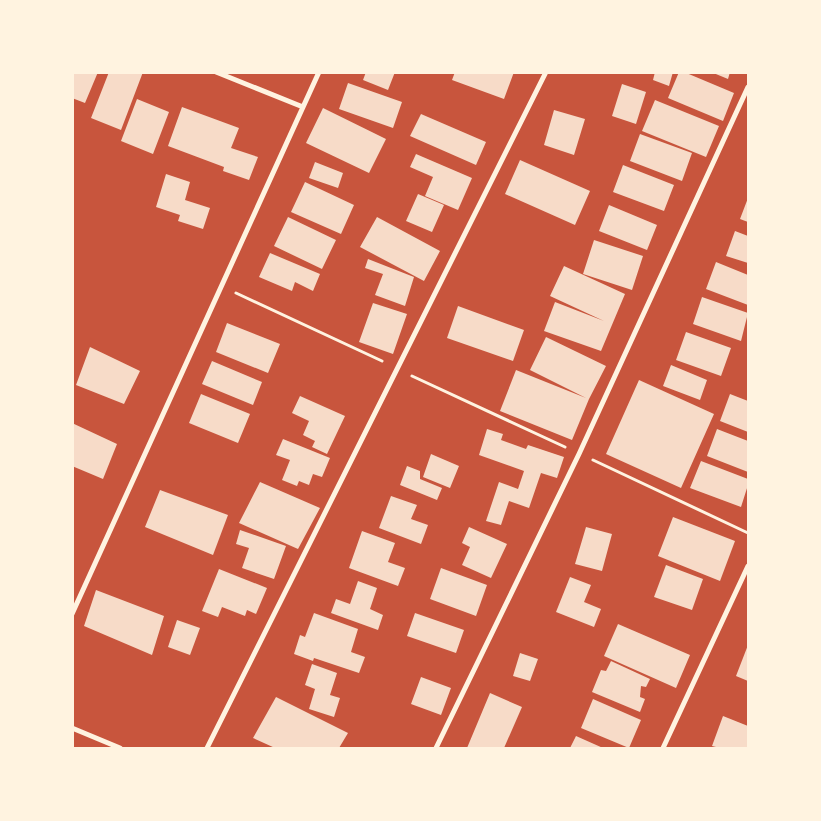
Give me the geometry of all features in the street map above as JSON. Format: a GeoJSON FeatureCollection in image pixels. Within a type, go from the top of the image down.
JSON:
{"type":"FeatureCollection","features":[{"type":"Feature","properties":{"kind":"street"},"geometry":{"type":"LineString","coordinates":[[216,72],[303,107]]}},
{"type":"Feature","properties":{"kind":"street"},"geometry":{"type":"LineString","coordinates":[[72,614],[319,72]]}},
{"type":"Feature","properties":{"kind":"street"},"geometry":{"type":"LineString","coordinates":[[207,748],[546,72]]}},
{"type":"Feature","properties":{"kind":"street"},"geometry":{"type":"LineString","coordinates":[[436,748],[579,454],[748,87]]}},
{"type":"Feature","properties":{"kind":"street"},"geometry":{"type":"LineString","coordinates":[[663,748],[748,566]]}},
{"type":"Feature","properties":{"kind":"street"},"geometry":{"type":"LineString","coordinates":[[72,728],[120,748]]}},
{"type":"Feature","properties":{"kind":"path"},"geometry":{"type":"LineString","coordinates":[[222,286],[748,533]]}},
{"type":"Feature","properties":{"kind":"building"},"geometry":{"type":"Polygon","coordinates":[[[72,72],[98,72],[85,103],[72,98],[72,72]]]}},
{"type":"Feature","properties":{"kind":"building"},"geometry":{"type":"Polygon","coordinates":[[[109,72],[143,72],[121,130],[91,118],[109,72]]]}},
{"type":"Feature","properties":{"kind":"building"},"geometry":{"type":"Polygon","coordinates":[[[366,72],[395,72],[388,90],[363,80],[366,72]]]}},
{"type":"Feature","properties":{"kind":"building"},"geometry":{"type":"Polygon","coordinates":[[[455,72],[514,72],[504,99],[452,80],[455,72]]]}},
{"type":"Feature","properties":{"kind":"building"},"geometry":{"type":"Polygon","coordinates":[[[655,72],[673,72],[669,86],[653,80],[655,72]]]}},
{"type":"Feature","properties":{"kind":"building"},"geometry":{"type":"Polygon","coordinates":[[[679,72],[684,72],[734,93],[723,121],[668,98],[679,72]]]}},
{"type":"Feature","properties":{"kind":"building"},"geometry":{"type":"Polygon","coordinates":[[[711,72],[730,72],[728,79],[711,72]]]}},
{"type":"Feature","properties":{"kind":"building"},"geometry":{"type":"Polygon","coordinates":[[[348,83],[402,102],[393,128],[339,109],[348,83]]]}},
{"type":"Feature","properties":{"kind":"building"},"geometry":{"type":"Polygon","coordinates":[[[622,84],[646,92],[636,124],[612,116],[622,84]]]}},
{"type":"Feature","properties":{"kind":"building"},"geometry":{"type":"Polygon","coordinates":[[[137,99],[169,112],[153,154],[121,141],[137,99]]]}},
{"type":"Feature","properties":{"kind":"building"},"geometry":{"type":"Polygon","coordinates":[[[655,100],[719,126],[706,157],[642,131],[655,100]]]}},
{"type":"Feature","properties":{"kind":"building"},"geometry":{"type":"Polygon","coordinates":[[[182,107],[239,128],[231,148],[258,157],[249,180],[223,171],[224,167],[168,146],[182,107]]]}},
{"type":"Feature","properties":{"kind":"building"},"geometry":{"type":"Polygon","coordinates":[[[323,108],[386,139],[369,173],[306,143],[323,108]]]}},
{"type":"Feature","properties":{"kind":"building"},"geometry":{"type":"Polygon","coordinates":[[[554,110],[585,119],[574,155],[544,145],[554,110]]]}},
{"type":"Feature","properties":{"kind":"building"},"geometry":{"type":"Polygon","coordinates":[[[421,114],[486,142],[476,165],[410,136],[421,114]]]}},
{"type":"Feature","properties":{"kind":"building"},"geometry":{"type":"Polygon","coordinates":[[[640,134],[692,153],[682,181],[630,161],[640,134]]]}},
{"type":"Feature","properties":{"kind":"building"},"geometry":{"type":"Polygon","coordinates":[[[416,154],[472,178],[458,210],[425,196],[433,177],[410,167],[416,154]]]}},
{"type":"Feature","properties":{"kind":"building"},"geometry":{"type":"Polygon","coordinates":[[[520,160],[590,191],[575,225],[505,194],[520,160]]]}},
{"type":"Feature","properties":{"kind":"building"},"geometry":{"type":"Polygon","coordinates":[[[315,162],[343,173],[338,188],[309,178],[315,162]]]}},
{"type":"Feature","properties":{"kind":"building"},"geometry":{"type":"Polygon","coordinates":[[[623,165],[674,185],[664,211],[613,192],[623,165]]]}},
{"type":"Feature","properties":{"kind":"building"},"geometry":{"type":"Polygon","coordinates":[[[166,174],[190,182],[185,200],[210,208],[203,229],[178,221],[180,215],[156,207],[166,174]]]}},
{"type":"Feature","properties":{"kind":"building"},"geometry":{"type":"Polygon","coordinates":[[[305,182],[354,205],[341,234],[291,212],[305,182]]]}},
{"type":"Feature","properties":{"kind":"building"},"geometry":{"type":"Polygon","coordinates":[[[418,194],[444,205],[432,232],[406,221],[418,194]]]}},
{"type":"Feature","properties":{"kind":"building"},"geometry":{"type":"Polygon","coordinates":[[[748,198],[748,222],[740,219],[748,198]]]}},
{"type":"Feature","properties":{"kind":"building"},"geometry":{"type":"Polygon","coordinates":[[[609,205],[657,225],[647,250],[599,231],[609,205]]]}},
{"type":"Feature","properties":{"kind":"building"},"geometry":{"type":"Polygon","coordinates":[[[288,217],[336,240],[322,269],[274,246],[288,217]]]}},
{"type":"Feature","properties":{"kind":"building"},"geometry":{"type":"Polygon","coordinates":[[[377,217],[440,251],[424,281],[360,247],[377,217]]]}},
{"type":"Feature","properties":{"kind":"building"},"geometry":{"type":"Polygon","coordinates":[[[735,231],[748,236],[748,263],[726,256],[735,231]]]}},
{"type":"Feature","properties":{"kind":"building"},"geometry":{"type":"Polygon","coordinates":[[[594,240],[643,256],[632,290],[583,274],[594,240]]]}},
{"type":"Feature","properties":{"kind":"building"},"geometry":{"type":"Polygon","coordinates":[[[270,253],[320,274],[313,291],[295,282],[292,291],[259,277],[270,253]]]}},
{"type":"Feature","properties":{"kind":"building"},"geometry":{"type":"Polygon","coordinates":[[[368,259],[414,277],[405,306],[375,295],[383,274],[365,268],[368,259]]]}},
{"type":"Feature","properties":{"kind":"building"},"geometry":{"type":"Polygon","coordinates":[[[716,262],[748,275],[748,305],[706,289],[716,262]]]}},
{"type":"Feature","properties":{"kind":"building"},"geometry":{"type":"Polygon","coordinates":[[[564,266],[625,294],[601,351],[544,331],[555,302],[604,321],[550,296],[564,266]]]}},
{"type":"Feature","properties":{"kind":"building"},"geometry":{"type":"Polygon","coordinates":[[[702,297],[748,313],[741,341],[693,324],[702,297]]]}},
{"type":"Feature","properties":{"kind":"building"},"geometry":{"type":"Polygon","coordinates":[[[373,303],[407,314],[393,354],[359,342],[373,303]]]}},
{"type":"Feature","properties":{"kind":"building"},"geometry":{"type":"Polygon","coordinates":[[[458,306],[524,330],[513,361],[447,338],[458,306]]]}},
{"type":"Feature","properties":{"kind":"building"},"geometry":{"type":"Polygon","coordinates":[[[227,323],[280,344],[268,373],[216,352],[227,323]]]}},
{"type":"Feature","properties":{"kind":"building"},"geometry":{"type":"Polygon","coordinates":[[[686,332],[731,348],[721,376],[676,360],[686,332]]]}},
{"type":"Feature","properties":{"kind":"building"},"geometry":{"type":"Polygon","coordinates":[[[546,337],[606,366],[589,399],[572,440],[500,411],[516,370],[586,398],[530,370],[546,337]]]}},
{"type":"Feature","properties":{"kind":"building"},"geometry":{"type":"Polygon","coordinates":[[[90,347],[140,371],[124,404],[76,385],[90,347]]]}},
{"type":"Feature","properties":{"kind":"building"},"geometry":{"type":"Polygon","coordinates":[[[212,361],[262,382],[253,405],[202,384],[212,361]]]}},
{"type":"Feature","properties":{"kind":"building"},"geometry":{"type":"Polygon","coordinates":[[[671,365],[707,380],[700,400],[663,386],[671,365]]]}},
{"type":"Feature","properties":{"kind":"building"},"geometry":{"type":"Polygon","coordinates":[[[639,380],[714,414],[681,488],[606,454],[639,380]]]}},
{"type":"Feature","properties":{"kind":"building"},"geometry":{"type":"Polygon","coordinates":[[[201,394],[250,414],[238,443],[189,423],[201,394]]]}},
{"type":"Feature","properties":{"kind":"building"},"geometry":{"type":"Polygon","coordinates":[[[730,394],[748,401],[748,432],[720,421],[730,394]]]}},
{"type":"Feature","properties":{"kind":"building"},"geometry":{"type":"Polygon","coordinates":[[[300,396],[345,416],[327,454],[312,447],[315,441],[303,435],[309,421],[292,413],[300,396]]]}},
{"type":"Feature","properties":{"kind":"building"},"geometry":{"type":"Polygon","coordinates":[[[72,423],[117,444],[103,479],[72,466],[72,423]]]}},
{"type":"Feature","properties":{"kind":"building"},"geometry":{"type":"Polygon","coordinates":[[[487,429],[503,434],[501,440],[526,449],[528,445],[564,457],[557,478],[541,473],[529,508],[509,501],[501,525],[486,521],[499,482],[518,489],[524,471],[479,455],[487,429]]]}},
{"type":"Feature","properties":{"kind":"building"},"geometry":{"type":"Polygon","coordinates":[[[717,429],[748,441],[748,472],[707,456],[717,429]]]}},
{"type":"Feature","properties":{"kind":"building"},"geometry":{"type":"Polygon","coordinates":[[[283,439],[330,458],[322,477],[313,474],[309,485],[299,481],[297,486],[282,480],[290,460],[276,455],[283,439]]]}},
{"type":"Feature","properties":{"kind":"building"},"geometry":{"type":"Polygon","coordinates":[[[431,454],[459,466],[450,488],[423,477],[431,454]]]}},
{"type":"Feature","properties":{"kind":"building"},"geometry":{"type":"Polygon","coordinates":[[[701,461],[748,479],[741,507],[690,488],[701,461]]]}},
{"type":"Feature","properties":{"kind":"building"},"geometry":{"type":"Polygon","coordinates":[[[407,466],[420,471],[420,479],[442,488],[437,500],[400,485],[407,466]]]}},
{"type":"Feature","properties":{"kind":"building"},"geometry":{"type":"Polygon","coordinates":[[[260,482],[320,508],[298,549],[239,523],[260,482]]]}},
{"type":"Feature","properties":{"kind":"building"},"geometry":{"type":"Polygon","coordinates":[[[160,490],[228,515],[213,555],[145,527],[160,490]]]}},
{"type":"Feature","properties":{"kind":"building"},"geometry":{"type":"Polygon","coordinates":[[[391,496],[417,505],[411,519],[428,525],[421,544],[379,528],[391,496]]]}},
{"type":"Feature","properties":{"kind":"building"},"geometry":{"type":"Polygon","coordinates":[[[673,517],[735,541],[720,581],[658,556],[673,517]]]}},
{"type":"Feature","properties":{"kind":"building"},"geometry":{"type":"Polygon","coordinates":[[[469,527],[507,544],[491,578],[462,565],[470,547],[462,543],[469,527]]]}},
{"type":"Feature","properties":{"kind":"building"},"geometry":{"type":"Polygon","coordinates":[[[586,527],[612,534],[602,571],[575,564],[586,527]]]}},
{"type":"Feature","properties":{"kind":"building"},"geometry":{"type":"Polygon","coordinates":[[[240,530],[286,546],[274,579],[242,568],[249,548],[236,544],[240,530]]]}},
{"type":"Feature","properties":{"kind":"building"},"geometry":{"type":"Polygon","coordinates":[[[362,531],[395,543],[388,562],[405,568],[398,586],[349,568],[362,531]]]}},
{"type":"Feature","properties":{"kind":"building"},"geometry":{"type":"Polygon","coordinates":[[[666,565],[703,579],[692,610],[654,597],[666,565]]]}},
{"type":"Feature","properties":{"kind":"building"},"geometry":{"type":"Polygon","coordinates":[[[441,568],[487,585],[476,616],[430,599],[441,568]]]}},
{"type":"Feature","properties":{"kind":"building"},"geometry":{"type":"Polygon","coordinates":[[[219,569],[267,588],[256,614],[247,610],[245,616],[222,607],[218,617],[202,611],[219,569]]]}},
{"type":"Feature","properties":{"kind":"building"},"geometry":{"type":"Polygon","coordinates":[[[570,577],[591,585],[584,602],[601,609],[594,627],[556,612],[570,577]]]}},
{"type":"Feature","properties":{"kind":"building"},"geometry":{"type":"Polygon","coordinates":[[[358,581],[377,588],[370,609],[383,615],[378,630],[331,613],[336,599],[350,604],[358,581]]]}},
{"type":"Feature","properties":{"kind":"building"},"geometry":{"type":"Polygon","coordinates":[[[96,590],[164,616],[152,655],[84,626],[96,590]]]}},
{"type":"Feature","properties":{"kind":"building"},"geometry":{"type":"Polygon","coordinates":[[[314,613],[358,629],[351,652],[365,657],[359,673],[314,658],[313,661],[294,654],[300,635],[305,637],[314,613]]]}},
{"type":"Feature","properties":{"kind":"building"},"geometry":{"type":"Polygon","coordinates":[[[415,613],[464,630],[456,653],[407,636],[415,613]]]}},
{"type":"Feature","properties":{"kind":"building"},"geometry":{"type":"Polygon","coordinates":[[[177,620],[200,628],[190,655],[168,647],[177,620]]]}},
{"type":"Feature","properties":{"kind":"building"},"geometry":{"type":"Polygon","coordinates":[[[618,624],[690,655],[676,688],[604,656],[618,624]]]}},
{"type":"Feature","properties":{"kind":"building"},"geometry":{"type":"Polygon","coordinates":[[[748,645],[748,681],[736,676],[748,645]]]}},
{"type":"Feature","properties":{"kind":"building"},"geometry":{"type":"Polygon","coordinates":[[[520,653],[538,659],[530,681],[513,676],[520,653]]]}},
{"type":"Feature","properties":{"kind":"building"},"geometry":{"type":"Polygon","coordinates":[[[611,661],[650,679],[646,687],[641,686],[640,697],[645,699],[640,712],[592,692],[601,670],[606,671],[611,661]]]}},
{"type":"Feature","properties":{"kind":"building"},"geometry":{"type":"Polygon","coordinates":[[[312,664],[337,673],[330,695],[340,698],[334,717],[309,709],[315,689],[305,685],[312,664]]]}},
{"type":"Feature","properties":{"kind":"building"},"geometry":{"type":"Polygon","coordinates":[[[421,677],[451,688],[441,715],[411,704],[421,677]]]}},
{"type":"Feature","properties":{"kind":"building"},"geometry":{"type":"Polygon","coordinates":[[[490,693],[522,707],[504,748],[467,748],[490,693]]]}},
{"type":"Feature","properties":{"kind":"building"},"geometry":{"type":"Polygon","coordinates":[[[276,697],[348,733],[339,748],[275,748],[253,738],[276,697]]]}},
{"type":"Feature","properties":{"kind":"building"},"geometry":{"type":"Polygon","coordinates":[[[593,699],[641,720],[629,748],[581,728],[593,699]]]}},
{"type":"Feature","properties":{"kind":"building"},"geometry":{"type":"Polygon","coordinates":[[[723,716],[748,726],[748,748],[720,748],[712,746],[723,716]]]}},
{"type":"Feature","properties":{"kind":"building"},"geometry":{"type":"Polygon","coordinates":[[[576,736],[603,748],[570,748],[576,736]]]}}]}
